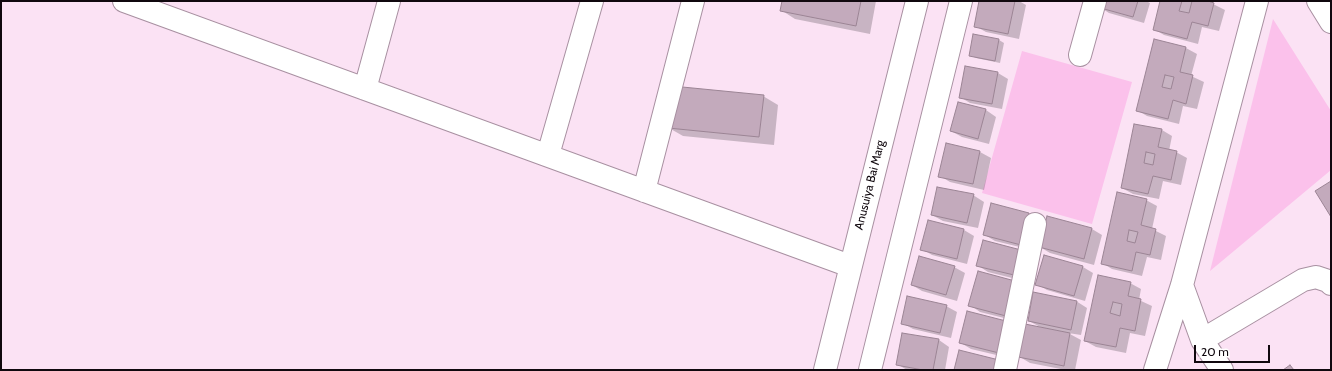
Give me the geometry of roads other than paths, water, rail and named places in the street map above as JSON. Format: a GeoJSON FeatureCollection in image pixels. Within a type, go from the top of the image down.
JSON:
{"type":"FeatureCollection","features":[{"type":"Feature","properties":{"kind":"street"},"geometry":{"type":"LineString","coordinates":[[124,1],[850,266]]}},
{"type":"Feature","properties":{"kind":"street"},"geometry":{"type":"LineString","coordinates":[[365,89],[389,1]]}},
{"type":"Feature","properties":{"kind":"street"},"geometry":{"type":"LineString","coordinates":[[548,155],[592,1]]}},
{"type":"Feature","properties":{"kind":"street"},"geometry":{"type":"LineString","coordinates":[[644,191],[693,1]]}},
{"type":"Feature","properties":{"kind":"street","name":"Anusuiya Bai Marg"},"geometry":{"type":"LineString","coordinates":[[825,370],[917,1]]}},
{"type":"Feature","properties":{"kind":"street"},"geometry":{"type":"LineString","coordinates":[[870,370],[961,1]]}},
{"type":"Feature","properties":{"kind":"street"},"geometry":{"type":"LineString","coordinates":[[1080,55],[1095,1]]}},
{"type":"Feature","properties":{"kind":"street"},"geometry":{"type":"LineString","coordinates":[[1155,370],[1182,285],[1257,1]]}},
{"type":"Feature","properties":{"kind":"street"},"geometry":{"type":"LineString","coordinates":[[1318,1],[1331,22]]}},
{"type":"Feature","properties":{"kind":"street"},"geometry":{"type":"LineString","coordinates":[[1005,370],[1035,224]]}},
{"type":"Feature","properties":{"kind":"street"},"geometry":{"type":"LineString","coordinates":[[1202,340],[1303,280],[1316,277],[1328,281],[1331,284]]}},
{"type":"Feature","properties":{"kind":"street"},"geometry":{"type":"LineString","coordinates":[[1182,285],[1202,340],[1222,370]]}}]}
